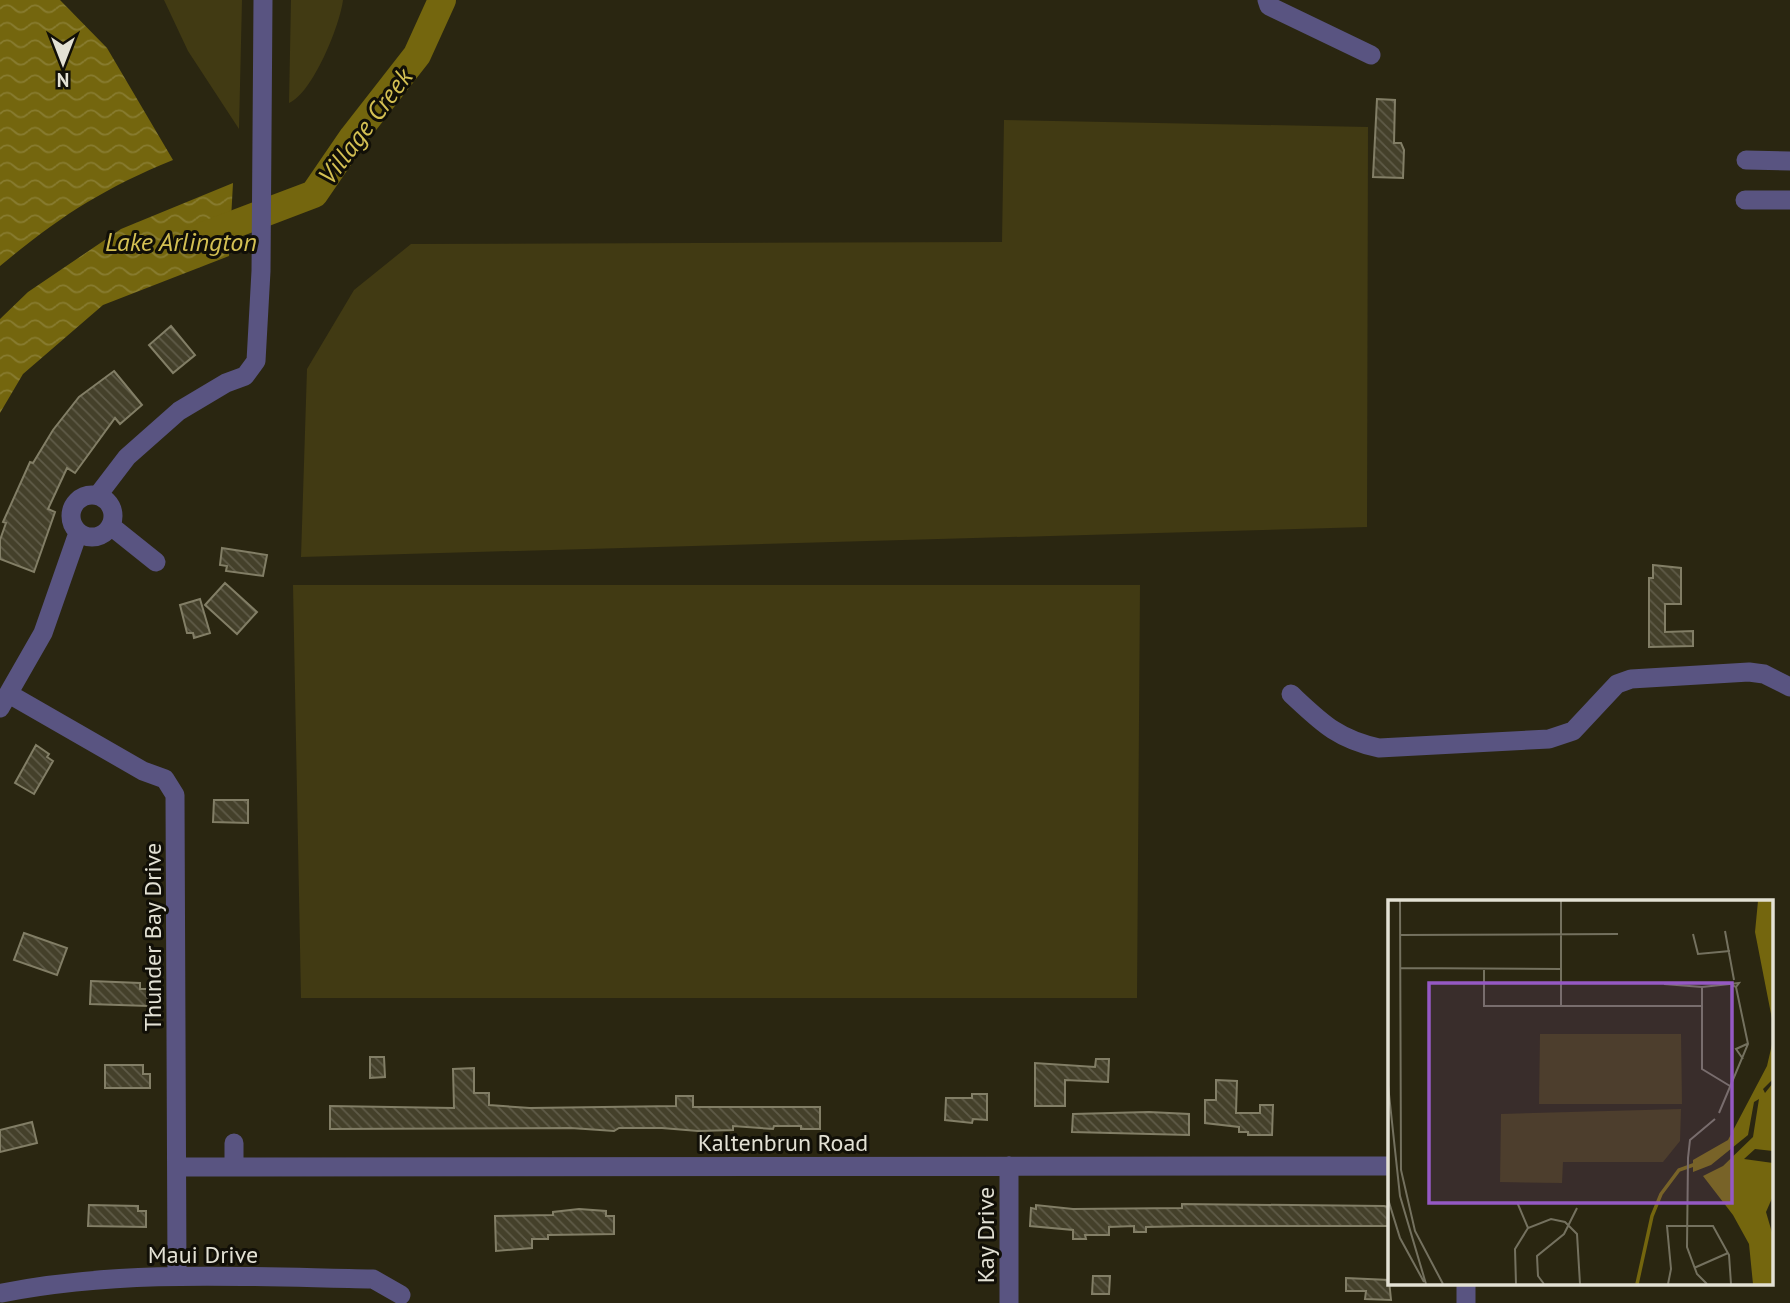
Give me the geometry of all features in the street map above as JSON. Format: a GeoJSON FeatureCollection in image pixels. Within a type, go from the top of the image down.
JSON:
{"type":"FeatureCollection","features":[{"type":"Feature","properties":{"kind":"street"},"geometry":{"type":"LineString","coordinates":[[98,495],[127,457],[179,411],[226,383],[246,376],[256,361],[261,271],[263,0]]}},
{"type":"Feature","properties":{"kind":"street"},"geometry":{"type":"LineString","coordinates":[[1268,3],[1371,55]]}},
{"type":"Feature","properties":{"kind":"street"},"geometry":{"type":"LineString","coordinates":[[1745,160],[1790,161]]}},
{"type":"Feature","properties":{"kind":"street"},"geometry":{"type":"LineString","coordinates":[[1745,200],[1790,200]]}},
{"type":"Feature","properties":{"kind":"street"},"geometry":{"type":"LineString","coordinates":[[5,701],[43,633],[78,533],[71,520],[73,505],[84,496],[98,495],[112,508],[111,526]]}},
{"type":"Feature","properties":{"kind":"street"},"geometry":{"type":"LineString","coordinates":[[78,533],[96,537],[111,526]]}},
{"type":"Feature","properties":{"kind":"street"},"geometry":{"type":"LineString","coordinates":[[111,526],[156,562]]}},
{"type":"Feature","properties":{"kind":"street"},"geometry":{"type":"LineString","coordinates":[[1291,694],[1330,730],[1352,742],[1379,748],[1549,739],[1573,731],[1617,684],[1647,676],[1749,672],[1764,674],[1790,687]]}},
{"type":"Feature","properties":{"kind":"street","name":"Thunder Bay Drive"},"geometry":{"type":"LineString","coordinates":[[5,701],[143,771],[165,779],[175,795],[177,1276]]}},
{"type":"Feature","properties":{"kind":"street"},"geometry":{"type":"LineString","coordinates":[[234,1143],[234,1167]]}},
{"type":"Feature","properties":{"kind":"street","name":"Kay Drive"},"geometry":{"type":"LineString","coordinates":[[1009,1166],[1009,1303]]}},
{"type":"Feature","properties":{"kind":"street","name":"Kaltenbrun Road"},"geometry":{"type":"LineString","coordinates":[[178,1167],[1388,1166]]}},
{"type":"Feature","properties":{"kind":"street","name":"Maui Drive"},"geometry":{"type":"LineString","coordinates":[[1,1294],[58,1282],[177,1276],[373,1279],[401,1295]]}},
{"type":"Feature","properties":{"kind":"shaded area"},"geometry":{"type":"Polygon","coordinates":[[[164,0],[242,0],[239,129],[188,51],[164,0]]]}},
{"type":"Feature","properties":{"kind":"shaded area"},"geometry":{"type":"Polygon","coordinates":[[[291,0],[343,0],[337,25],[316,73],[298,97],[289,103],[291,0]]]}},
{"type":"Feature","properties":{"kind":"shaded area"},"geometry":{"type":"Polygon","coordinates":[[[1004,120],[1368,127],[1367,527],[301,557],[307,369],[354,290],[411,244],[1002,242],[1004,120]]]}},
{"type":"Feature","properties":{"kind":"shaded area"},"geometry":{"type":"Polygon","coordinates":[[[293,585],[1140,585],[1137,998],[301,998],[293,585]]]}},
{"type":"Feature","properties":{"kind":"water","name":"Lake Arlington"},"geometry":{"type":"Polygon","coordinates":[[[0,0],[60,0],[107,48],[173,160],[103,193],[42,233],[0,266],[0,0]]]}},
{"type":"Feature","properties":{"kind":"water","name":"Lake Arlington"},"geometry":{"type":"Polygon","coordinates":[[[233,183],[229,256],[103,305],[23,374],[0,413],[0,319],[28,292],[121,229],[233,183]]]}},
{"type":"Feature","properties":{"kind":"building"},"geometry":{"type":"Polygon","coordinates":[[[1377,99],[1395,100],[1394,143],[1401,143],[1404,150],[1403,178],[1373,177],[1377,99]]]}},
{"type":"Feature","properties":{"kind":"building"},"geometry":{"type":"Polygon","coordinates":[[[171,326],[195,355],[173,373],[149,345],[171,326]]]}},
{"type":"Feature","properties":{"kind":"building"},"geometry":{"type":"Polygon","coordinates":[[[114,371],[142,405],[120,424],[115,418],[75,473],[67,468],[48,509],[55,512],[34,572],[0,559],[0,540],[6,523],[3,522],[30,462],[33,463],[53,430],[79,397],[114,371]]]}},
{"type":"Feature","properties":{"kind":"building"},"geometry":{"type":"Polygon","coordinates":[[[222,548],[267,555],[263,576],[226,571],[227,566],[220,565],[222,548]]]}},
{"type":"Feature","properties":{"kind":"building"},"geometry":{"type":"Polygon","coordinates":[[[1653,565],[1681,568],[1681,604],[1665,604],[1665,632],[1693,631],[1693,646],[1649,647],[1649,578],[1653,578],[1653,565]]]}},
{"type":"Feature","properties":{"kind":"building"},"geometry":{"type":"Polygon","coordinates":[[[225,583],[257,612],[237,634],[205,605],[225,583]]]}},
{"type":"Feature","properties":{"kind":"building"},"geometry":{"type":"Polygon","coordinates":[[[200,599],[210,633],[194,638],[193,633],[187,633],[180,605],[200,599]]]}},
{"type":"Feature","properties":{"kind":"building"},"geometry":{"type":"Polygon","coordinates":[[[36,745],[49,754],[47,757],[53,761],[34,794],[15,783],[36,745]]]}},
{"type":"Feature","properties":{"kind":"building"},"geometry":{"type":"Polygon","coordinates":[[[214,800],[248,800],[248,823],[213,822],[214,800]]]}},
{"type":"Feature","properties":{"kind":"building"},"geometry":{"type":"Polygon","coordinates":[[[24,933],[67,948],[57,975],[14,960],[24,933]]]}},
{"type":"Feature","properties":{"kind":"building"},"geometry":{"type":"Polygon","coordinates":[[[91,981],[140,983],[140,989],[149,989],[148,1006],[90,1004],[91,981]]]}},
{"type":"Feature","properties":{"kind":"building"},"geometry":{"type":"Polygon","coordinates":[[[370,1057],[384,1057],[385,1077],[370,1078],[370,1057]]]}},
{"type":"Feature","properties":{"kind":"building"},"geometry":{"type":"Polygon","coordinates":[[[1096,1059],[1109,1059],[1108,1082],[1065,1080],[1065,1106],[1035,1106],[1035,1063],[1095,1067],[1096,1059]]]}},
{"type":"Feature","properties":{"kind":"building"},"geometry":{"type":"Polygon","coordinates":[[[105,1065],[143,1065],[143,1074],[150,1074],[150,1088],[105,1088],[105,1065]]]}},
{"type":"Feature","properties":{"kind":"building"},"geometry":{"type":"Polygon","coordinates":[[[474,1068],[474,1093],[489,1093],[489,1105],[530,1108],[676,1106],[676,1096],[693,1096],[693,1107],[820,1107],[820,1129],[801,1129],[801,1126],[774,1126],[773,1129],[733,1126],[733,1130],[698,1131],[662,1128],[619,1128],[614,1131],[571,1128],[330,1129],[330,1106],[454,1108],[453,1069],[474,1068]]]}},
{"type":"Feature","properties":{"kind":"building"},"geometry":{"type":"Polygon","coordinates":[[[1216,1080],[1237,1081],[1236,1113],[1260,1113],[1260,1105],[1273,1105],[1272,1135],[1248,1135],[1248,1132],[1239,1132],[1239,1127],[1205,1123],[1205,1100],[1216,1100],[1216,1080]]]}},
{"type":"Feature","properties":{"kind":"building"},"geometry":{"type":"Polygon","coordinates":[[[972,1094],[987,1094],[987,1120],[973,1119],[972,1123],[945,1120],[946,1098],[972,1098],[972,1094]]]}},
{"type":"Feature","properties":{"kind":"building"},"geometry":{"type":"Polygon","coordinates":[[[1073,1114],[1189,1114],[1189,1135],[1072,1132],[1073,1114]]]}},
{"type":"Feature","properties":{"kind":"building"},"geometry":{"type":"Polygon","coordinates":[[[32,1122],[37,1143],[0,1152],[0,1130],[32,1122]]]}},
{"type":"Feature","properties":{"kind":"building"},"geometry":{"type":"Polygon","coordinates":[[[1182,1204],[1384,1206],[1388,1207],[1388,1226],[1146,1227],[1146,1232],[1134,1232],[1134,1226],[1109,1227],[1109,1235],[1085,1235],[1086,1239],[1073,1239],[1073,1230],[1030,1226],[1031,1208],[1036,1209],[1036,1205],[1073,1209],[1182,1208],[1182,1204]]]}},
{"type":"Feature","properties":{"kind":"building"},"geometry":{"type":"Polygon","coordinates":[[[89,1205],[138,1206],[138,1211],[146,1211],[146,1227],[88,1226],[89,1205]]]}},
{"type":"Feature","properties":{"kind":"building"},"geometry":{"type":"Polygon","coordinates":[[[579,1209],[606,1211],[606,1216],[614,1216],[614,1234],[548,1235],[548,1239],[532,1239],[532,1248],[496,1251],[495,1216],[553,1215],[553,1212],[579,1209]]]}},
{"type":"Feature","properties":{"kind":"building"},"geometry":{"type":"Polygon","coordinates":[[[1093,1276],[1110,1276],[1109,1294],[1092,1294],[1093,1276]]]}},
{"type":"Feature","properties":{"kind":"building"},"geometry":{"type":"Polygon","coordinates":[[[1346,1278],[1388,1280],[1391,1300],[1365,1299],[1366,1291],[1346,1291],[1346,1278]]]}},
{"type":"Feature","properties":{"kind":"waterway","name":"Village Creek"},"geometry":{"type":"LineString","coordinates":[[195,239],[314,194],[353,137],[417,55],[442,0]]}}]}
